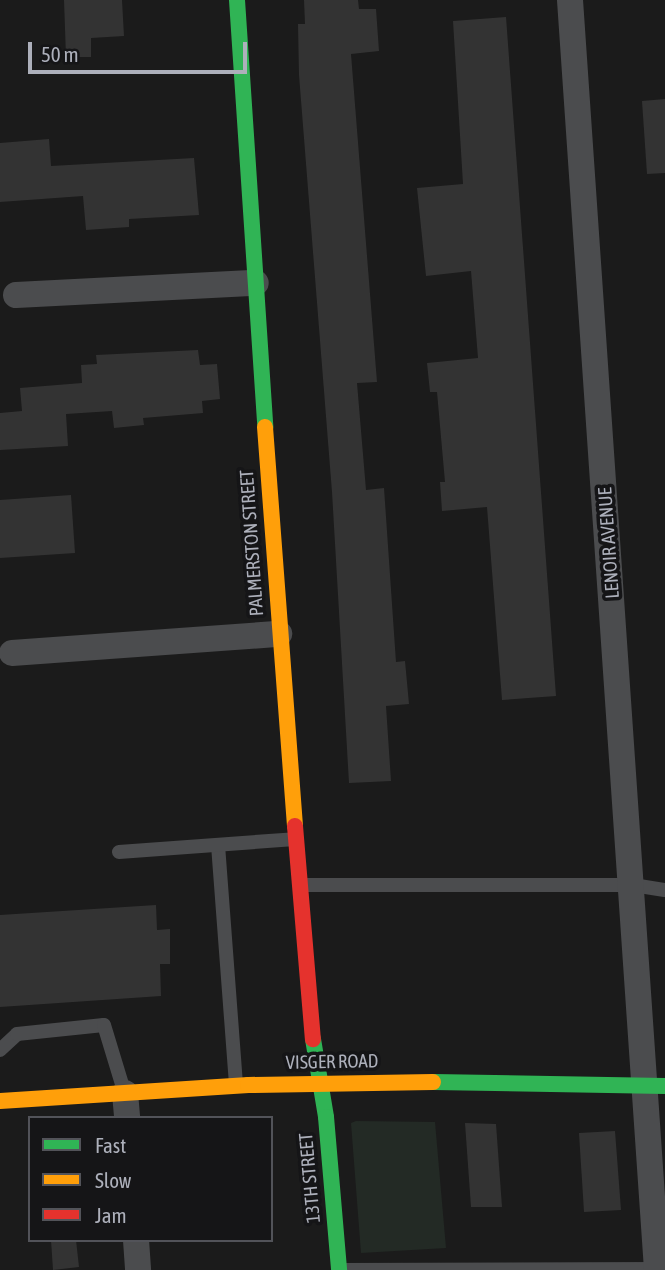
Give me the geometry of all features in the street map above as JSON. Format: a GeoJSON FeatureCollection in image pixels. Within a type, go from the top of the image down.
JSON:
{"type":"FeatureCollection","features":[{"type":"Feature","properties":{"kind":"street","name":"PALMERSTON STREET"},"geometry":{"type":"LineString","coordinates":[[237,0],[279,634],[317,1083]]}},
{"type":"Feature","properties":{"kind":"street","name":"LENOIR AVENUE"},"geometry":{"type":"LineString","coordinates":[[570,0],[632,885],[655,1085],[659,1269]]}},
{"type":"Feature","properties":{"kind":"street"},"geometry":{"type":"LineString","coordinates":[[16,295],[256,283]]}},
{"type":"Feature","properties":{"kind":"street"},"geometry":{"type":"LineString","coordinates":[[12,653],[279,634]]}},
{"type":"Feature","properties":{"kind":"street","name":"VISGER ROAD"},"geometry":{"type":"LineString","coordinates":[[0,1101],[126,1105],[236,1086],[317,1083],[655,1085]]}},
{"type":"Feature","properties":{"kind":"street","name":"13TH STREET"},"geometry":{"type":"LineString","coordinates":[[317,1083],[326,1118],[339,1270]]}},
{"type":"Feature","properties":{"kind":"street"},"geometry":{"type":"LineString","coordinates":[[136,1242],[138,1270]]}},
{"type":"Feature","properties":{"kind":"lane"},"geometry":{"type":"LineString","coordinates":[[119,852],[296,839]]}},
{"type":"Feature","properties":{"kind":"lane"},"geometry":{"type":"LineString","coordinates":[[218,845],[236,1086]]}},
{"type":"Feature","properties":{"kind":"lane"},"geometry":{"type":"LineString","coordinates":[[300,885],[632,885],[665,890]]}},
{"type":"Feature","properties":{"kind":"lane"},"geometry":{"type":"LineString","coordinates":[[0,1050],[17,1034],[104,1026],[126,1105]]}},
{"type":"Feature","properties":{"kind":"lane"},"geometry":{"type":"LineString","coordinates":[[328,1270],[659,1269]]}},
{"type":"Feature","properties":{"kind":"shaded area"},"geometry":{"type":"Polygon","coordinates":[[[435,1122],[446,1248],[361,1253],[351,1123],[435,1122]]]}},
{"type":"Feature","properties":{"kind":"building"},"geometry":{"type":"Polygon","coordinates":[[[64,0],[122,0],[124,36],[91,38],[91,57],[66,57],[64,0]]]}},
{"type":"Feature","properties":{"kind":"building"},"geometry":{"type":"Polygon","coordinates":[[[304,0],[358,0],[359,9],[376,9],[379,51],[351,54],[377,382],[357,383],[366,490],[384,488],[396,662],[405,661],[409,704],[386,706],[391,781],[349,783],[332,492],[299,75],[298,24],[305,24],[304,0]]]}},
{"type":"Feature","properties":{"kind":"building"},"geometry":{"type":"Polygon","coordinates":[[[506,17],[556,696],[502,700],[487,507],[442,511],[440,482],[445,482],[437,392],[430,392],[427,363],[478,358],[471,271],[426,276],[417,188],[463,184],[453,21],[506,17]]]}},
{"type":"Feature","properties":{"kind":"building"},"geometry":{"type":"Polygon","coordinates":[[[665,99],[665,173],[647,174],[642,101],[665,99]]]}},
{"type":"Feature","properties":{"kind":"building"},"geometry":{"type":"Polygon","coordinates":[[[49,139],[51,166],[194,158],[199,215],[129,219],[129,227],[86,230],[83,196],[0,202],[0,143],[49,139]]]}},
{"type":"Feature","properties":{"kind":"building"},"geometry":{"type":"Polygon","coordinates":[[[198,350],[200,365],[217,364],[220,399],[202,401],[203,413],[143,418],[144,425],[114,428],[112,411],[66,414],[68,446],[0,450],[0,413],[22,411],[20,388],[82,383],[81,365],[97,364],[96,355],[198,350]]]}},
{"type":"Feature","properties":{"kind":"building"},"geometry":{"type":"Polygon","coordinates":[[[71,495],[75,553],[0,558],[0,500],[71,495]]]}},
{"type":"Feature","properties":{"kind":"building"},"geometry":{"type":"Polygon","coordinates":[[[156,905],[157,930],[170,929],[170,964],[160,964],[161,996],[0,1007],[0,915],[156,905]]]}},
{"type":"Feature","properties":{"kind":"building"},"geometry":{"type":"Polygon","coordinates":[[[465,1123],[496,1124],[502,1207],[471,1207],[465,1123]]]}},
{"type":"Feature","properties":{"kind":"building"},"geometry":{"type":"Polygon","coordinates":[[[615,1131],[621,1210],[584,1212],[579,1133],[615,1131]]]}},
{"type":"Feature","properties":{"kind":"building"},"geometry":{"type":"Polygon","coordinates":[[[51,1242],[76,1242],[79,1267],[53,1270],[51,1242]]]}},
{"type":"Feature","properties":{"kind":"traffic: fast"},"geometry":{"type":"LineString","coordinates":[[237,0],[265,427]]}},
{"type":"Feature","properties":{"kind":"traffic: fast"},"geometry":{"type":"LineString","coordinates":[[313,1039],[326,1117],[339,1270]]}},
{"type":"Feature","properties":{"kind":"traffic: fast"},"geometry":{"type":"LineString","coordinates":[[433,1082],[665,1086]]}},
{"type":"Feature","properties":{"kind":"traffic: slow"},"geometry":{"type":"LineString","coordinates":[[265,427],[295,826]]}},
{"type":"Feature","properties":{"kind":"traffic: slow"},"geometry":{"type":"LineString","coordinates":[[0,1101],[248,1085],[433,1082]]}},
{"type":"Feature","properties":{"kind":"traffic: jam"},"geometry":{"type":"LineString","coordinates":[[295,826],[313,1039]]}}]}
